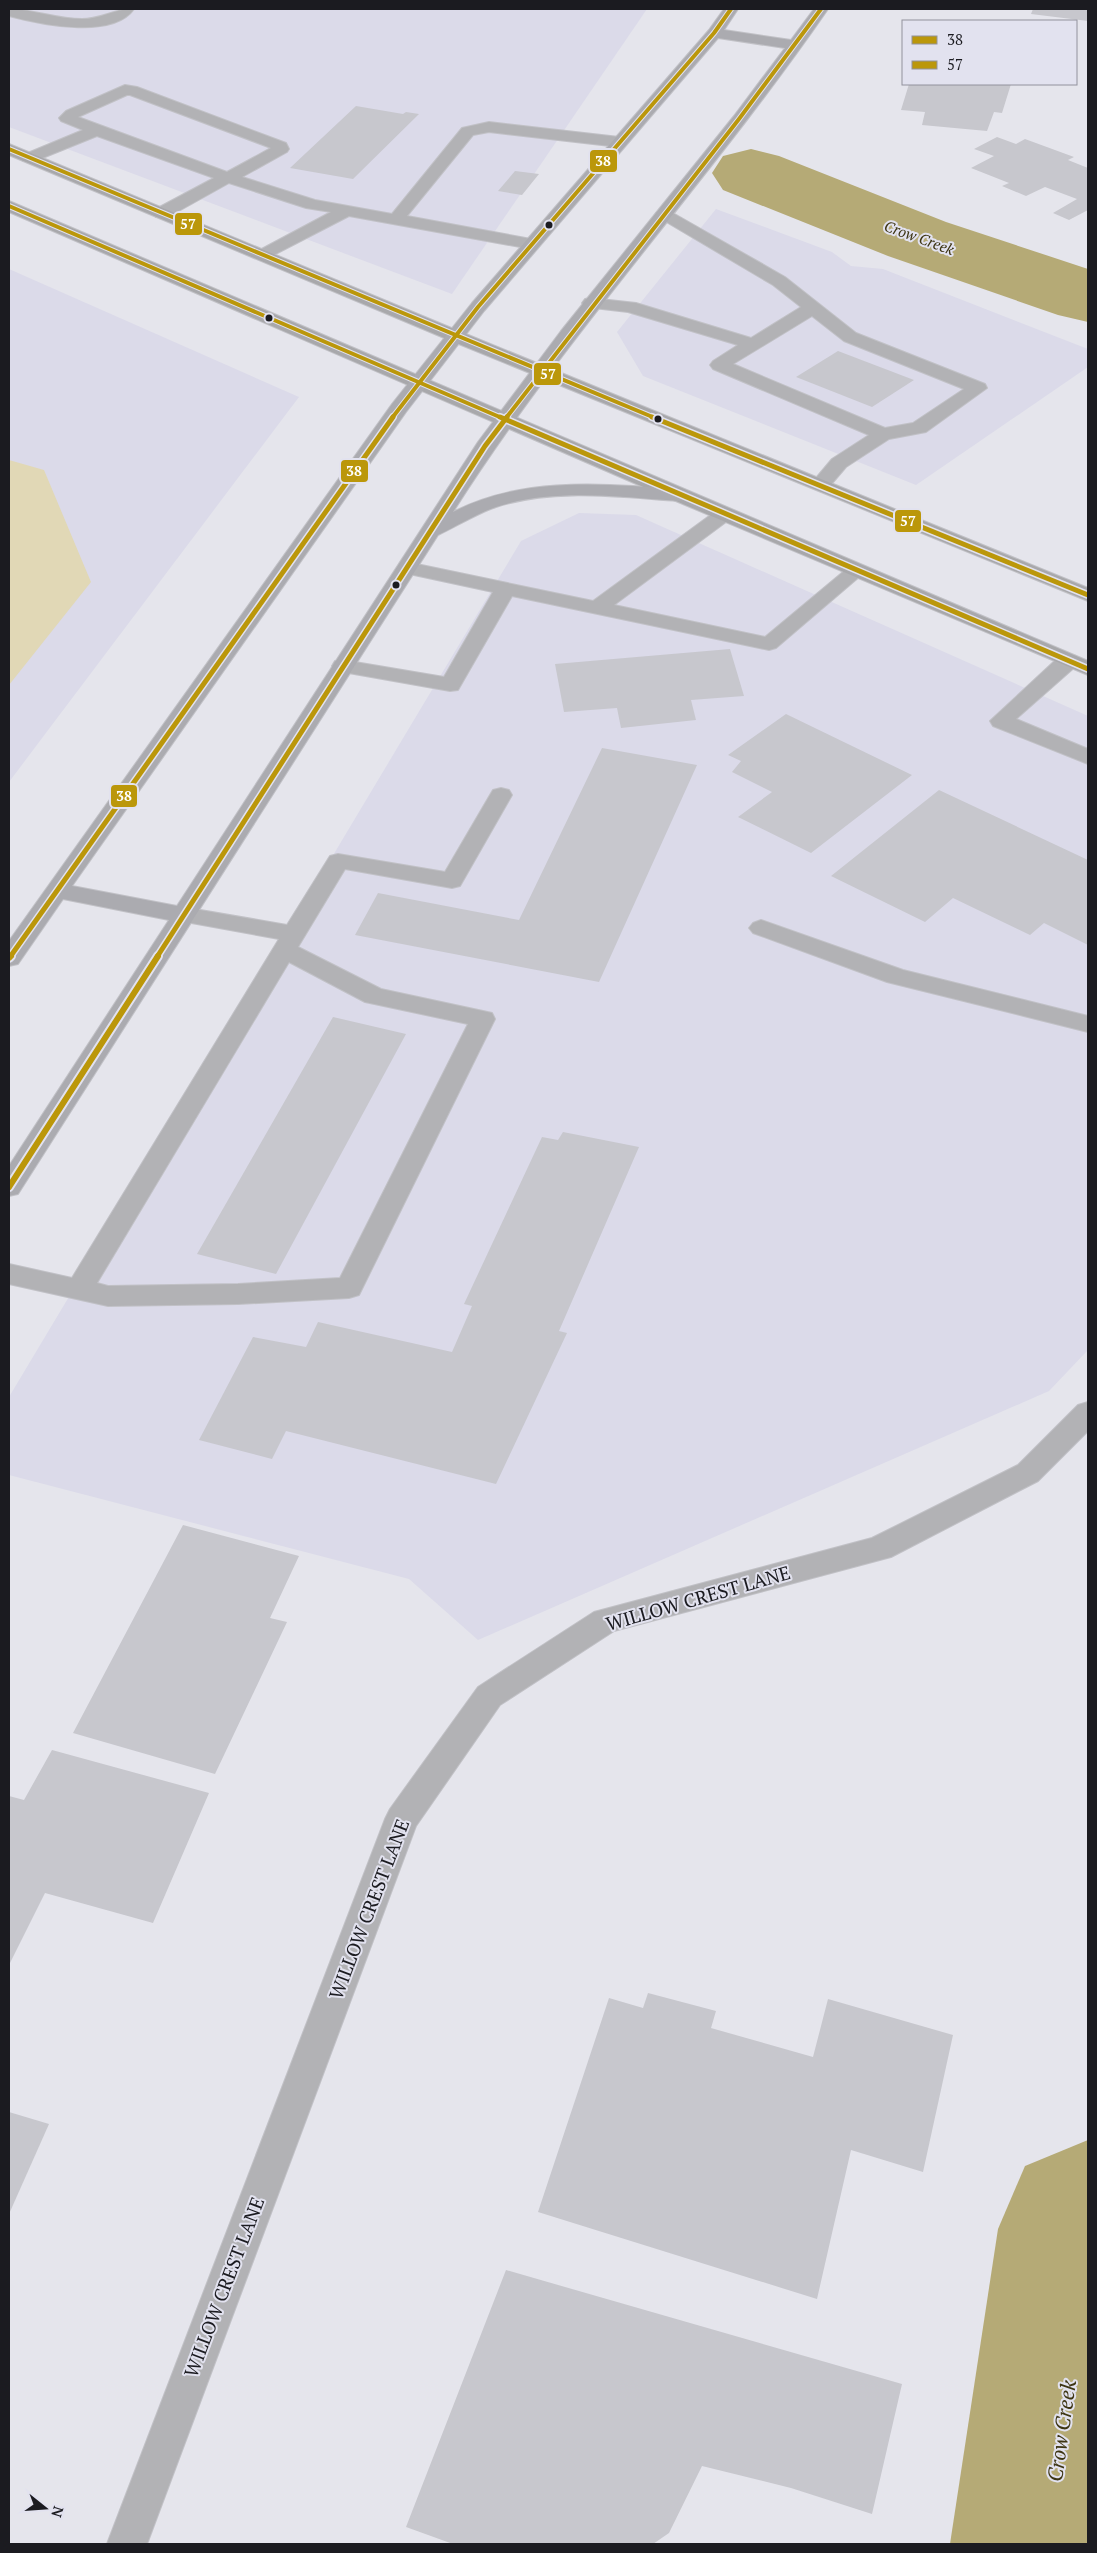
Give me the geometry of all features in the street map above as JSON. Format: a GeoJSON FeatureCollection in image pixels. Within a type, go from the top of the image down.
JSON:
{"type":"FeatureCollection","features":[{"type":"Feature","properties":{"kind":"main road"},"geometry":{"type":"LineString","coordinates":[[9,958],[55,890],[419,382],[531,244],[714,33],[731,9]]}},
{"type":"Feature","properties":{"kind":"main road"},"geometry":{"type":"LineString","coordinates":[[9,1187],[430,531],[505,419],[539,370],[591,303],[767,86],[821,9]]}},
{"type":"Feature","properties":{"kind":"main road"},"geometry":{"type":"LineString","coordinates":[[714,33],[796,46]]}},
{"type":"Feature","properties":{"kind":"main road"},"geometry":{"type":"LineString","coordinates":[[9,150],[264,254],[455,336],[821,484],[1088,595]]}},
{"type":"Feature","properties":{"kind":"main road"},"geometry":{"type":"LineString","coordinates":[[9,206],[505,419],[678,496],[1088,669]]}},
{"type":"Feature","properties":{"kind":"main road"},"geometry":{"type":"LineString","coordinates":[[430,531],[491,502],[537,492],[573,489],[678,496]]}},
{"type":"Feature","properties":{"kind":"main road"},"geometry":{"type":"LineString","coordinates":[[55,890],[183,915]]}},
{"type":"Feature","properties":{"kind":"street"},"geometry":{"type":"LineString","coordinates":[[9,11],[38,20],[64,23],[99,21],[127,9]]}},
{"type":"Feature","properties":{"kind":"street"},"geometry":{"type":"LineString","coordinates":[[162,213],[228,178],[281,150],[280,146],[132,90],[125,90],[67,118],[228,178],[312,204],[531,244]]}},
{"type":"Feature","properties":{"kind":"street"},"geometry":{"type":"LineString","coordinates":[[396,220],[468,131],[490,126],[619,142]]}},
{"type":"Feature","properties":{"kind":"street"},"geometry":{"type":"LineString","coordinates":[[29,158],[97,130]]}},
{"type":"Feature","properties":{"kind":"street"},"geometry":{"type":"LineString","coordinates":[[264,254],[346,210]]}},
{"type":"Feature","properties":{"kind":"street"},"geometry":{"type":"LineString","coordinates":[[664,213],[779,281],[850,337],[978,388],[919,428],[883,434],[839,463],[821,484]]}},
{"type":"Feature","properties":{"kind":"street"},"geometry":{"type":"LineString","coordinates":[[591,303],[630,307],[753,344]]}},
{"type":"Feature","properties":{"kind":"street"},"geometry":{"type":"LineString","coordinates":[[812,308],[719,365],[883,434]]}},
{"type":"Feature","properties":{"kind":"street"},"geometry":{"type":"LineString","coordinates":[[597,608],[723,515]]}},
{"type":"Feature","properties":{"kind":"street"},"geometry":{"type":"LineString","coordinates":[[407,568],[769,644],[856,571]]}},
{"type":"Feature","properties":{"kind":"street"},"geometry":{"type":"LineString","coordinates":[[343,666],[450,685],[506,588]]}},
{"type":"Feature","properties":{"kind":"street"},"geometry":{"type":"LineString","coordinates":[[1068,661],[1001,721],[1088,757]]}},
{"type":"Feature","properties":{"kind":"street"},"geometry":{"type":"LineString","coordinates":[[78,1289],[338,861],[452,881],[501,795]]}},
{"type":"Feature","properties":{"kind":"street"},"geometry":{"type":"LineString","coordinates":[[9,1274],[108,1296],[238,1294],[349,1288],[483,1019],[374,996],[290,942],[183,915]]}},
{"type":"Feature","properties":{"kind":"street"},"geometry":{"type":"LineString","coordinates":[[761,928],[896,976],[1088,1024]]}},
{"type":"Feature","properties":{"kind":"street","name":"WILLOW CREST LANE"},"geometry":{"type":"LineString","coordinates":[[127,2544],[402,1819],[489,1696],[605,1621],[880,1548],[1028,1474],[1088,1413]]}},
{"type":"Feature","properties":{"kind":"shaded area"},"geometry":{"type":"Polygon","coordinates":[[[9,9],[647,9],[452,294],[9,127],[9,9]]]}},
{"type":"Feature","properties":{"kind":"shaded area"},"geometry":{"type":"Polygon","coordinates":[[[716,209],[832,252],[851,266],[883,269],[1088,349],[1088,367],[916,485],[643,376],[617,332],[716,209]]]}},
{"type":"Feature","properties":{"kind":"shaded area"},"geometry":{"type":"Polygon","coordinates":[[[9,269],[299,397],[9,782],[9,269]]]}},
{"type":"Feature","properties":{"kind":"shaded area"},"geometry":{"type":"Polygon","coordinates":[[[9,460],[44,470],[91,582],[9,685],[9,460]]]}},
{"type":"Feature","properties":{"kind":"shaded area"},"geometry":{"type":"Polygon","coordinates":[[[579,513],[636,515],[1088,716],[1088,1350],[1049,1391],[478,1640],[409,1579],[9,1475],[9,1397],[521,541],[579,513]]]}},
{"type":"Feature","properties":{"kind":"building"},"geometry":{"type":"Polygon","coordinates":[[[1033,9],[1088,9],[1088,21],[1031,14],[1033,9]]]}},
{"type":"Feature","properties":{"kind":"building"},"geometry":{"type":"Polygon","coordinates":[[[909,85],[1011,85],[1002,113],[994,112],[987,131],[922,125],[925,112],[901,110],[909,85]]]}},
{"type":"Feature","properties":{"kind":"building"},"geometry":{"type":"Polygon","coordinates":[[[356,106],[403,114],[406,112],[419,114],[353,179],[290,168],[356,106]]]}},
{"type":"Feature","properties":{"kind":"building"},"geometry":{"type":"Polygon","coordinates":[[[997,137],[1016,144],[1025,139],[1074,157],[1068,160],[1088,168],[1088,210],[1069,220],[1053,213],[1077,199],[1045,187],[1026,196],[1002,186],[1009,183],[971,168],[994,156],[974,149],[997,137]]]}},
{"type":"Feature","properties":{"kind":"building"},"geometry":{"type":"Polygon","coordinates":[[[515,171],[539,174],[522,195],[498,191],[515,171]]]}},
{"type":"Feature","properties":{"kind":"building"},"geometry":{"type":"Polygon","coordinates":[[[838,351],[914,380],[872,407],[796,377],[838,351]]]}},
{"type":"Feature","properties":{"kind":"building"},"geometry":{"type":"Polygon","coordinates":[[[730,649],[744,696],[691,700],[696,720],[621,728],[617,708],[564,712],[555,664],[730,649]]]}},
{"type":"Feature","properties":{"kind":"building"},"geometry":{"type":"Polygon","coordinates":[[[786,714],[912,775],[811,853],[738,817],[772,792],[732,772],[741,761],[728,755],[786,714]]]}},
{"type":"Feature","properties":{"kind":"building"},"geometry":{"type":"Polygon","coordinates":[[[602,748],[697,765],[599,982],[355,935],[378,893],[519,920],[602,748]]]}},
{"type":"Feature","properties":{"kind":"building"},"geometry":{"type":"Polygon","coordinates":[[[939,790],[1088,860],[1088,945],[1044,923],[1030,935],[953,898],[925,922],[831,876],[939,790]]]}},
{"type":"Feature","properties":{"kind":"building"},"geometry":{"type":"Polygon","coordinates":[[[333,1017],[406,1034],[276,1274],[197,1254],[333,1017]]]}},
{"type":"Feature","properties":{"kind":"building"},"geometry":{"type":"Polygon","coordinates":[[[563,1132],[639,1147],[559,1331],[567,1333],[496,1484],[286,1431],[272,1459],[199,1440],[253,1337],[306,1347],[318,1322],[452,1352],[472,1306],[464,1304],[542,1137],[558,1140],[563,1132]]]}},
{"type":"Feature","properties":{"kind":"building"},"geometry":{"type":"Polygon","coordinates":[[[183,1525],[299,1556],[270,1618],[287,1622],[215,1774],[73,1733],[183,1525]]]}},
{"type":"Feature","properties":{"kind":"building"},"geometry":{"type":"Polygon","coordinates":[[[52,1750],[209,1793],[153,1923],[45,1893],[9,1965],[9,1796],[24,1800],[52,1750]]]}},
{"type":"Feature","properties":{"kind":"building"},"geometry":{"type":"Polygon","coordinates":[[[648,1993],[716,2011],[711,2028],[813,2057],[828,1999],[953,2035],[923,2172],[851,2150],[817,2299],[538,2212],[609,1998],[643,2008],[648,1993]]]}},
{"type":"Feature","properties":{"kind":"building"},"geometry":{"type":"Polygon","coordinates":[[[9,2112],[49,2124],[9,2214],[9,2112]]]}},
{"type":"Feature","properties":{"kind":"building"},"geometry":{"type":"Polygon","coordinates":[[[506,2270],[902,2384],[872,2514],[791,2488],[702,2466],[669,2533],[653,2544],[453,2544],[406,2527],[506,2270]]]}},
{"type":"Feature","properties":{"kind":"waterway","name":"Crow Creek"},"geometry":{"type":"LineString","coordinates":[[751,173],[917,239],[1088,297]]}},
{"type":"Feature","properties":{"kind":"waterway","name":"Crow Creek"},"geometry":{"type":"LineString","coordinates":[[1047,2544],[1088,2229]]}},
{"type":"Feature","properties":{"kind":"transit line","name":"38"},"geometry":{"type":"LineString","coordinates":[[9,958],[399,408],[478,307],[714,33],[731,9]]}},
{"type":"Feature","properties":{"kind":"transit line","name":"38"},"geometry":{"type":"LineString","coordinates":[[9,1187],[485,446],[568,336],[739,119],[821,9]]}},
{"type":"Feature","properties":{"kind":"transit line","name":"57"},"geometry":{"type":"LineString","coordinates":[[9,149],[455,336],[1088,595]]}},
{"type":"Feature","properties":{"kind":"transit line","name":"57"},"geometry":{"type":"LineString","coordinates":[[9,206],[1088,669]]}}]}
